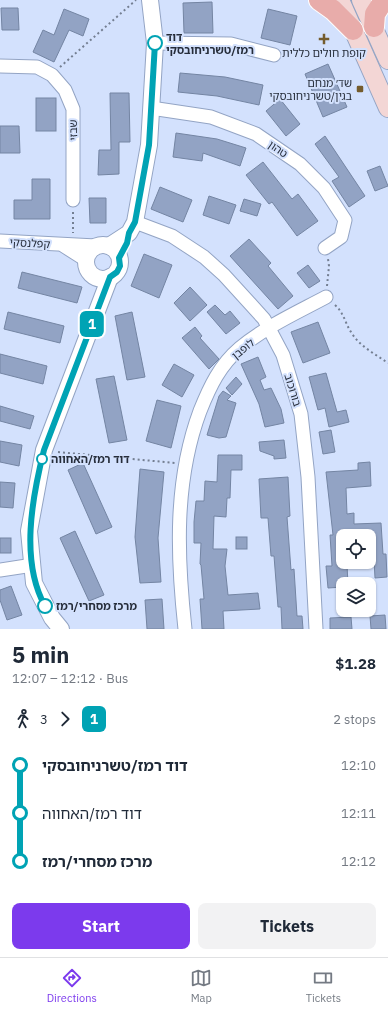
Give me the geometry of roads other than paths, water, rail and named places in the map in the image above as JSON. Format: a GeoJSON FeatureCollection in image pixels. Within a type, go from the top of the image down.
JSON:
{"type":"FeatureCollection","features":[{"type":"Feature","properties":{"kind":"main road"},"geometry":{"type":"LineString","coordinates":[[319,0],[333,10],[354,30]]}},
{"type":"Feature","properties":{"kind":"main road"},"geometry":{"type":"LineString","coordinates":[[340,0],[388,108]]}},
{"type":"Feature","properties":{"kind":"main road"},"geometry":{"type":"LineString","coordinates":[[361,0],[388,60]]}},
{"type":"Feature","properties":{"kind":"main road"},"geometry":{"type":"LineString","coordinates":[[374,27],[375,14],[384,0]]}},
{"type":"Feature","properties":{"kind":"street"},"geometry":{"type":"LineString","coordinates":[[108,250],[120,266],[117,272],[110,277],[102,279],[94,276],[88,270],[86,260],[89,252],[108,250],[132,227],[149,145],[155,43],[150,0]]}},
{"type":"Feature","properties":{"kind":"street"},"geometry":{"type":"LineString","coordinates":[[155,43],[231,44],[274,56]]}},
{"type":"Feature","properties":{"kind":"street","name":"שבזי"},"geometry":{"type":"LineString","coordinates":[[0,66],[37,67],[52,75],[66,90],[73,109],[73,200]]}},
{"type":"Feature","properties":{"kind":"street","name":"טהון"},"geometry":{"type":"LineString","coordinates":[[151,108],[211,117],[256,134],[300,164],[324,188],[345,220],[341,237],[325,248]]}},
{"type":"Feature","properties":{"kind":"street","name":"בורוכוב"},"geometry":{"type":"LineString","coordinates":[[132,227],[172,236],[204,257],[245,297],[264,319],[283,355],[301,414],[308,477],[316,629]]}},
{"type":"Feature","properties":{"kind":"street","name":"קפלנסקי"},"geometry":{"type":"LineString","coordinates":[[0,241],[67,244],[108,250]]}},
{"type":"Feature","properties":{"kind":"street","name":"קפלנסקי"},"geometry":{"type":"LineString","coordinates":[[67,244],[86,260]]}},
{"type":"Feature","properties":{"kind":"street"},"geometry":{"type":"LineString","coordinates":[[94,276],[97,309]]}},
{"type":"Feature","properties":{"kind":"street"},"geometry":{"type":"LineString","coordinates":[[61,629],[52,618],[40,598],[34,583],[29,530],[44,450],[110,277]]}},
{"type":"Feature","properties":{"kind":"street","name":"לופבן"},"geometry":{"type":"LineString","coordinates":[[185,629],[179,540],[184,464],[192,431],[210,385],[223,365],[241,348],[269,329],[326,297]]}},
{"type":"Feature","properties":{"kind":"street"},"geometry":{"type":"LineString","coordinates":[[0,570],[33,565]]}},
{"type":"Feature","properties":{"kind":"place","name":"קופת חולים כללית"},"geometry":{"type":"Point","coordinates":[324,39]}},
{"type":"Feature","properties":{"kind":"place","name":"דוד רמז/טשרניחובסקי"},"geometry":{"type":"Point","coordinates":[155,43]}},
{"type":"Feature","properties":{"kind":"place","name":"שד׳ מנחם בגין/טשרניחובסקי"},"geometry":{"type":"Point","coordinates":[360,89]}},
{"type":"Feature","properties":{"kind":"place","name":"דוד רמז/האחווה"},"geometry":{"type":"Point","coordinates":[42,459]}},
{"type":"Feature","properties":{"kind":"place","name":"מרכז מסחרי/רמז"},"geometry":{"type":"Point","coordinates":[45,606]}}]}
